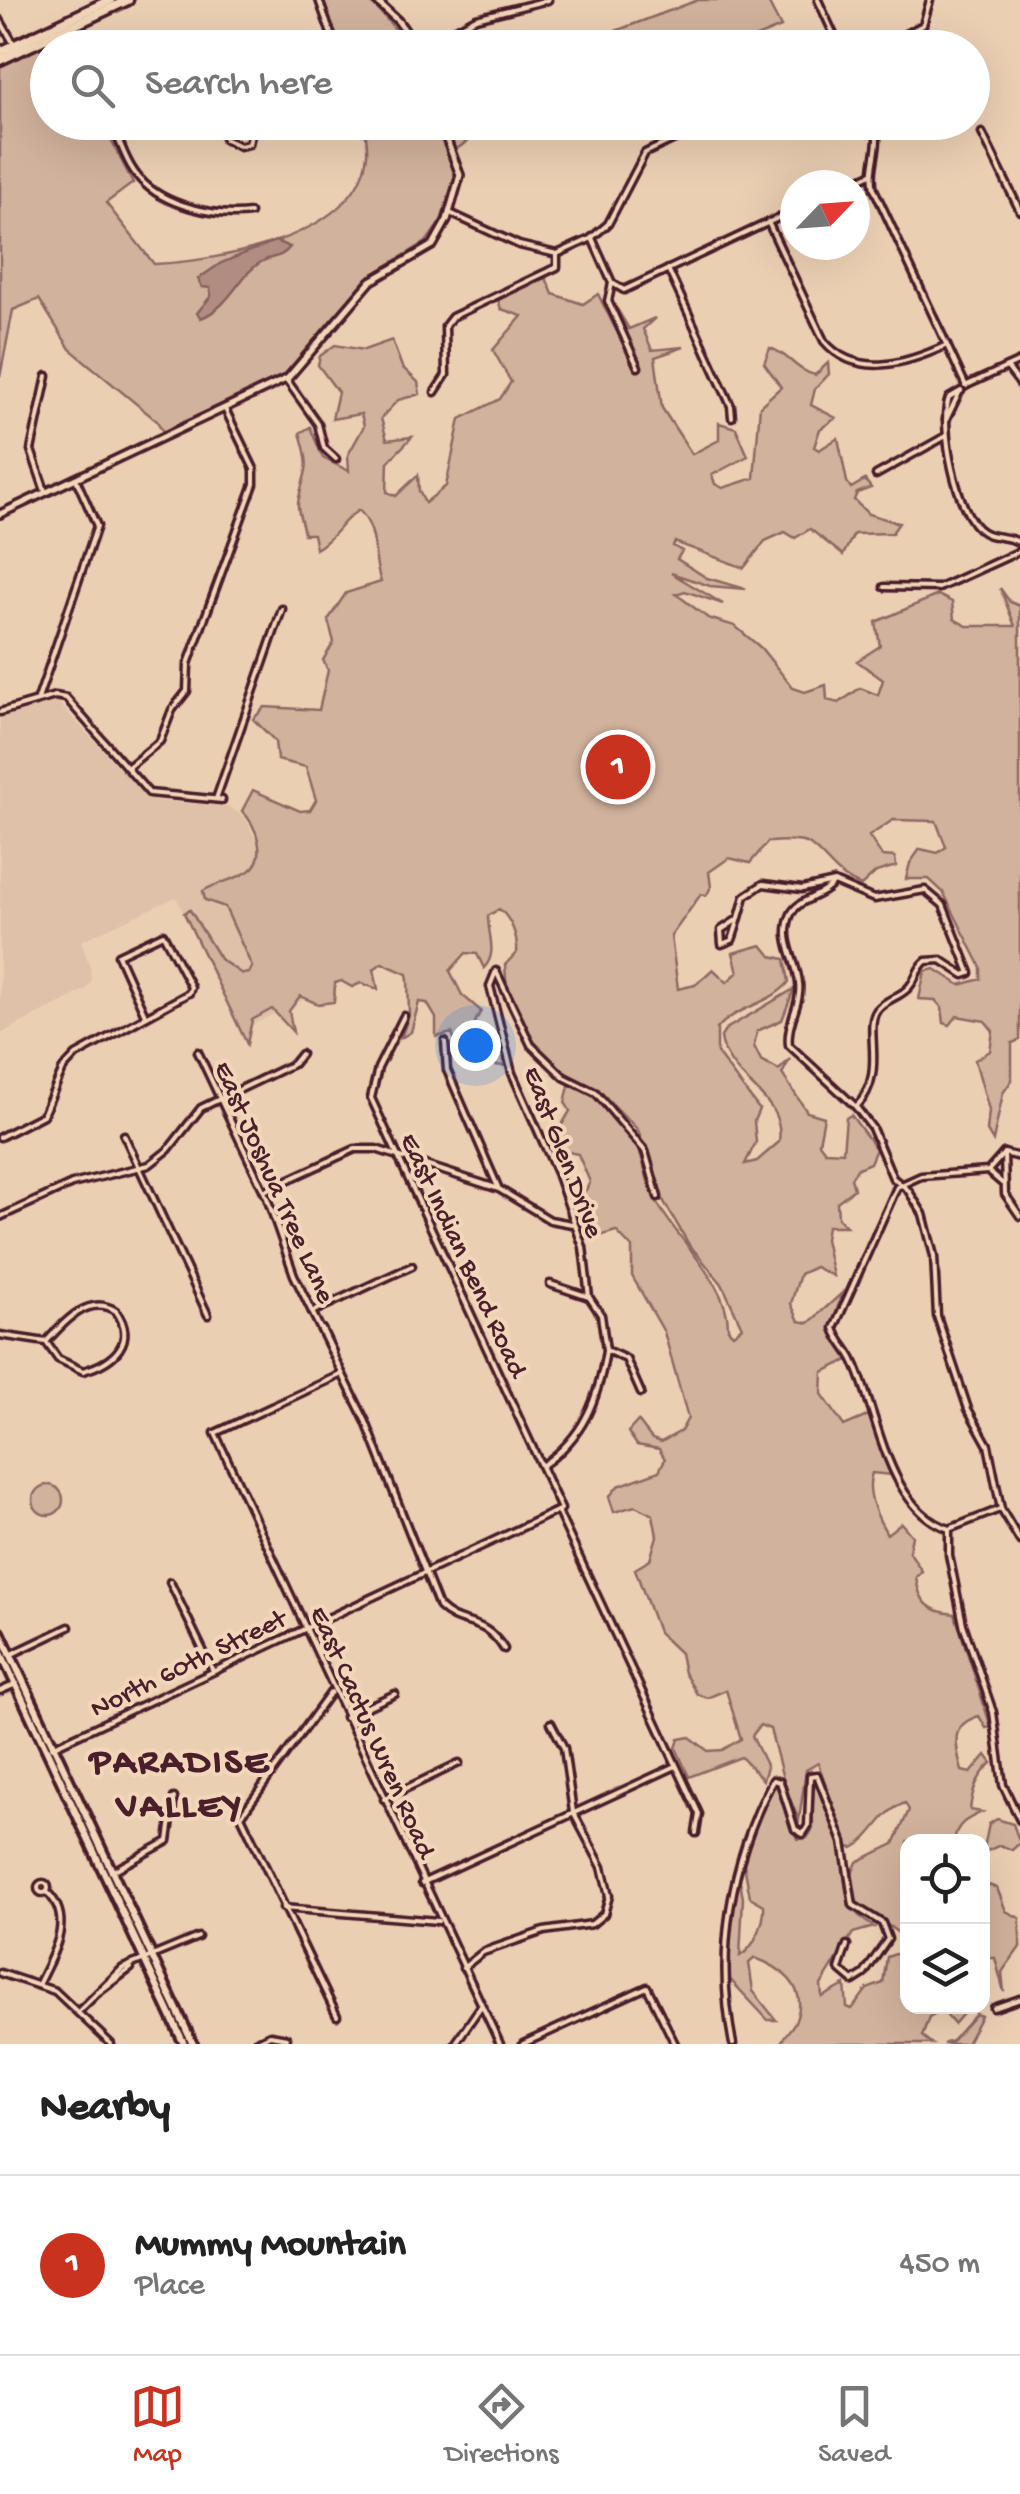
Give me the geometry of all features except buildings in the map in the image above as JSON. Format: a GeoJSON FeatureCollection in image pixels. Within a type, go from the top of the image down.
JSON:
{"type":"FeatureCollection","features":[{"type":"Feature","properties":{"kind":"main road"},"geometry":{"type":"LineString","coordinates":[[66,25],[110,0]]}},
{"type":"Feature","properties":{"kind":"main road"},"geometry":{"type":"LineString","coordinates":[[55,30],[128,0]]}},
{"type":"Feature","properties":{"kind":"main road"},"geometry":{"type":"LineString","coordinates":[[0,52],[30,42]]}},
{"type":"Feature","properties":{"kind":"main road"},"geometry":{"type":"LineString","coordinates":[[0,60],[16,48]]}},
{"type":"Feature","properties":{"kind":"main road"},"geometry":{"type":"LineString","coordinates":[[0,1632],[4,1655],[193,2044]]}},
{"type":"Feature","properties":{"kind":"main road"},"geometry":{"type":"LineString","coordinates":[[149,1959],[184,2044]]}},
{"type":"Feature","properties":{"kind":"street"},"geometry":{"type":"LineString","coordinates":[[318,0],[329,30]]}},
{"type":"Feature","properties":{"kind":"street"},"geometry":{"type":"LineString","coordinates":[[375,0],[403,30]]}},
{"type":"Feature","properties":{"kind":"street"},"geometry":{"type":"LineString","coordinates":[[454,30],[476,18],[548,0]]}},
{"type":"Feature","properties":{"kind":"street"},"geometry":{"type":"LineString","coordinates":[[818,0],[832,30]]}},
{"type":"Feature","properties":{"kind":"street"},"geometry":{"type":"LineString","coordinates":[[915,30],[930,10],[930,0]]}},
{"type":"Feature","properties":{"kind":"street"},"geometry":{"type":"LineString","coordinates":[[0,20],[16,48]]}},
{"type":"Feature","properties":{"kind":"street"},"geometry":{"type":"LineString","coordinates":[[66,25],[68,30]]}},
{"type":"Feature","properties":{"kind":"street"},"geometry":{"type":"LineString","coordinates":[[119,140],[131,166],[148,186],[200,211],[250,213]]}},
{"type":"Feature","properties":{"kind":"street"},"geometry":{"type":"LineString","coordinates":[[229,140],[240,146],[250,140]]}},
{"type":"Feature","properties":{"kind":"street"},"geometry":{"type":"LineString","coordinates":[[0,514],[286,379],[371,281],[433,245],[450,213],[460,168],[448,140]]}},
{"type":"Feature","properties":{"kind":"street"},"geometry":{"type":"LineString","coordinates":[[450,213],[519,245],[557,254],[592,238],[612,218],[641,157],[675,140]]}},
{"type":"Feature","properties":{"kind":"street"},"geometry":{"type":"LineString","coordinates":[[877,140],[871,174],[966,386]]}},
{"type":"Feature","properties":{"kind":"street"},"geometry":{"type":"LineString","coordinates":[[985,140],[1020,211]]}},
{"type":"Feature","properties":{"kind":"street"},"geometry":{"type":"LineString","coordinates":[[592,238],[612,283],[624,290],[780,217]]}},
{"type":"Feature","properties":{"kind":"street"},"geometry":{"type":"LineString","coordinates":[[768,222],[824,341],[834,351],[894,366],[947,346]]}},
{"type":"Feature","properties":{"kind":"street"},"geometry":{"type":"LineString","coordinates":[[435,392],[446,375],[445,326],[452,317],[538,279],[557,267],[557,254]]}},
{"type":"Feature","properties":{"kind":"street"},"geometry":{"type":"LineString","coordinates":[[668,269],[731,406],[732,417]]}},
{"type":"Feature","properties":{"kind":"street"},"geometry":{"type":"LineString","coordinates":[[612,283],[608,301],[638,367]]}},
{"type":"Feature","properties":{"kind":"street"},"geometry":{"type":"LineString","coordinates":[[1020,361],[949,398],[945,422],[971,520],[983,532],[1020,543]]}},
{"type":"Feature","properties":{"kind":"street"},"geometry":{"type":"LineString","coordinates":[[1007,367],[1020,384]]}},
{"type":"Feature","properties":{"kind":"street"},"geometry":{"type":"LineString","coordinates":[[46,492],[31,450],[47,376]]}},
{"type":"Feature","properties":{"kind":"street"},"geometry":{"type":"LineString","coordinates":[[286,379],[316,422],[324,448],[336,459]]}},
{"type":"Feature","properties":{"kind":"street"},"geometry":{"type":"LineString","coordinates":[[126,768],[157,745],[172,710],[187,691],[188,664],[254,484],[254,469],[224,409]]}},
{"type":"Feature","properties":{"kind":"street"},"geometry":{"type":"LineString","coordinates":[[876,476],[946,436]]}},
{"type":"Feature","properties":{"kind":"street"},"geometry":{"type":"LineString","coordinates":[[37,701],[97,526],[76,479]]}},
{"type":"Feature","properties":{"kind":"street"},"geometry":{"type":"LineString","coordinates":[[884,587],[939,588],[1020,551]]}},
{"type":"Feature","properties":{"kind":"street"},"geometry":{"type":"LineString","coordinates":[[0,712],[54,696],[69,700],[149,793],[219,800],[282,609]]}},
{"type":"Feature","properties":{"kind":"street"},"geometry":{"type":"LineString","coordinates":[[738,919],[721,930],[722,944],[732,940],[745,896],[759,885],[797,889],[834,882],[874,899],[920,890],[933,894],[943,905],[971,969],[964,975],[941,960],[926,962],[908,990],[878,1008],[874,1016],[875,1064],[864,1099],[856,1107]]}},
{"type":"Feature","properties":{"kind":"street"},"geometry":{"type":"LineString","coordinates":[[834,882],[791,913],[787,950],[800,988],[788,1037],[793,1052],[856,1107],[929,1228],[937,1316],[968,1409],[988,1445],[1001,1509],[1020,1541]]}},
{"type":"Feature","properties":{"kind":"street"},"geometry":{"type":"LineString","coordinates":[[0,1137],[43,1115],[72,1058],[190,990],[163,934],[118,955],[144,1015]]}},
{"type":"Feature","properties":{"kind":"street","name":"East Glen Drive"},"geometry":{"type":"LineString","coordinates":[[642,1393],[626,1359],[606,1350],[600,1315],[589,1297],[584,1247],[572,1224],[557,1173],[512,1073],[490,986],[493,974],[500,977],[505,997],[531,1045],[564,1077],[596,1093],[637,1139],[645,1151],[658,1197]]}},
{"type":"Feature","properties":{"kind":"street","name":"East Indian Bend Road"},"geometry":{"type":"LineString","coordinates":[[404,1016],[372,1090],[398,1156],[543,1465],[699,1814],[696,1833]]}},
{"type":"Feature","properties":{"kind":"street"},"geometry":{"type":"LineString","coordinates":[[445,1042],[447,1070],[499,1189]]}},
{"type":"Feature","properties":{"kind":"street","name":"East Joshua Tree Lane"},"geometry":{"type":"LineString","coordinates":[[198,1052],[264,1191],[282,1249],[342,1374],[443,1612],[482,1624],[504,1649]]}},
{"type":"Feature","properties":{"kind":"street"},"geometry":{"type":"LineString","coordinates":[[0,1217],[72,1184],[139,1168],[168,1150],[193,1114],[293,1064],[301,1054]]}},
{"type":"Feature","properties":{"kind":"street"},"geometry":{"type":"LineString","coordinates":[[124,1135],[208,1315]]}},
{"type":"Feature","properties":{"kind":"street"},"geometry":{"type":"LineString","coordinates":[[264,1191],[355,1149],[376,1148],[499,1189],[550,1220],[572,1224]]}},
{"type":"Feature","properties":{"kind":"street"},"geometry":{"type":"LineString","coordinates":[[988,1171],[1004,1152]]}},
{"type":"Feature","properties":{"kind":"street"},"geometry":{"type":"LineString","coordinates":[[1004,1152],[1020,1157]]}},
{"type":"Feature","properties":{"kind":"street"},"geometry":{"type":"LineString","coordinates":[[1004,1152],[1004,1184],[1010,1205],[1020,1216]]}},
{"type":"Feature","properties":{"kind":"street"},"geometry":{"type":"LineString","coordinates":[[1001,1509],[949,1529],[922,1515],[899,1482],[853,1359],[834,1328],[900,1184],[921,1176],[988,1171],[1004,1184]]}},
{"type":"Feature","properties":{"kind":"street"},"geometry":{"type":"LineString","coordinates":[[312,1312],[412,1266]]}},
{"type":"Feature","properties":{"kind":"street"},"geometry":{"type":"LineString","coordinates":[[550,1284],[589,1297]]}},
{"type":"Feature","properties":{"kind":"street"},"geometry":{"type":"LineString","coordinates":[[0,1335],[46,1342],[58,1359],[75,1370],[108,1360],[125,1343],[124,1322],[106,1304],[77,1312],[46,1342]]}},
{"type":"Feature","properties":{"kind":"street"},"geometry":{"type":"LineString","coordinates":[[543,1465],[564,1451],[582,1426],[599,1394],[606,1350]]}},
{"type":"Feature","properties":{"kind":"street","name":"East Cactus Wren Road"},"geometry":{"type":"LineString","coordinates":[[342,1374],[216,1433],[332,1691],[500,2044]]}},
{"type":"Feature","properties":{"kind":"street","name":"North 60th Street"},"geometry":{"type":"LineString","coordinates":[[50,1748],[560,1510]]}},
{"type":"Feature","properties":{"kind":"street"},"geometry":{"type":"LineString","coordinates":[[949,1529],[949,1555],[963,1624],[993,1712],[1002,1785],[1020,1820]]}},
{"type":"Feature","properties":{"kind":"street"},"geometry":{"type":"LineString","coordinates":[[170,1582],[213,1670]]}},
{"type":"Feature","properties":{"kind":"street"},"geometry":{"type":"LineString","coordinates":[[4,1655],[69,1628]]}},
{"type":"Feature","properties":{"kind":"street"},"geometry":{"type":"LineString","coordinates":[[0,1691],[19,1682]]}},
{"type":"Feature","properties":{"kind":"street"},"geometry":{"type":"LineString","coordinates":[[332,1691],[241,1816],[337,2016]]}},
{"type":"Feature","properties":{"kind":"street"},"geometry":{"type":"LineString","coordinates":[[346,1717],[395,1694]]}},
{"type":"Feature","properties":{"kind":"street"},"geometry":{"type":"LineString","coordinates":[[462,1968],[483,1952],[544,1931],[592,1924],[604,1914],[610,1896],[602,1867],[573,1812],[564,1748],[551,1723]]}},
{"type":"Feature","properties":{"kind":"street"},"geometry":{"type":"LineString","coordinates":[[384,1799],[459,1764]]}},
{"type":"Feature","properties":{"kind":"street"},"geometry":{"type":"LineString","coordinates":[[422,1883],[677,1765]]}},
{"type":"Feature","properties":{"kind":"street"},"geometry":{"type":"LineString","coordinates":[[733,2044],[723,1968],[736,1867],[773,1780],[780,1782],[795,1829],[803,1834],[808,1826],[810,1776],[817,1775],[843,1842],[853,1905],[882,1923],[888,1940],[864,1974],[853,1981],[839,1969],[847,1945]]}},
{"type":"Feature","properties":{"kind":"street"},"geometry":{"type":"LineString","coordinates":[[108,1873],[168,1842],[174,1798]]}},
{"type":"Feature","properties":{"kind":"street"},"geometry":{"type":"LineString","coordinates":[[39,1984],[62,1927],[58,1906],[47,1892]]}},
{"type":"Feature","properties":{"kind":"street"},"geometry":{"type":"LineString","coordinates":[[283,1908],[440,1921]]}},
{"type":"Feature","properties":{"kind":"street"},"geometry":{"type":"LineString","coordinates":[[80,2010],[113,1975],[198,1937]]}},
{"type":"Feature","properties":{"kind":"street"},"geometry":{"type":"LineString","coordinates":[[0,1973],[39,1984],[80,2010],[111,2044]]}},
{"type":"Feature","properties":{"kind":"street"},"geometry":{"type":"LineString","coordinates":[[523,2044],[647,1986],[675,2044]]}},
{"type":"Feature","properties":{"kind":"street"},"geometry":{"type":"LineString","coordinates":[[994,2008],[1020,1998]]}},
{"type":"Feature","properties":{"kind":"street"},"geometry":{"type":"LineString","coordinates":[[455,2044],[482,2006]]}},
{"type":"Feature","properties":{"kind":"street"},"geometry":{"type":"LineString","coordinates":[[251,2044],[270,2035],[287,2038]]}},
{"type":"Feature","properties":{"kind":"shaded area"},"geometry":{"type":"Polygon","coordinates":[[[323,0],[376,0],[373,4],[396,30],[334,30],[323,0]]]}},
{"type":"Feature","properties":{"kind":"shaded area"},"geometry":{"type":"Polygon","coordinates":[[[698,0],[767,0],[781,27],[774,30],[618,30],[698,0]]]}},
{"type":"Feature","properties":{"kind":"shaded area"},"geometry":{"type":"Polygon","coordinates":[[[30,52],[30,140],[111,140],[133,183],[106,203],[154,264],[247,250],[313,225],[339,206],[358,183],[367,154],[367,140],[469,140],[451,153],[455,176],[441,221],[426,242],[367,278],[283,376],[163,432],[157,421],[70,349],[39,299],[13,310],[0,377],[0,66],[30,52]]]}},
{"type":"Feature","properties":{"kind":"shaded area"},"geometry":{"type":"Polygon","coordinates":[[[275,241],[290,247],[253,268],[220,306],[201,318],[197,313],[211,296],[210,288],[202,287],[198,279],[221,263],[275,241]]]}},
{"type":"Feature","properties":{"kind":"shaded area"},"geometry":{"type":"Polygon","coordinates":[[[546,278],[553,294],[583,304],[598,294],[635,368],[639,365],[617,309],[629,329],[655,318],[643,329],[652,350],[684,347],[655,357],[662,408],[692,454],[719,440],[719,423],[736,428],[748,456],[712,475],[715,484],[723,488],[754,478],[760,406],[781,387],[764,363],[770,348],[815,375],[828,363],[829,374],[815,389],[811,405],[836,418],[820,429],[814,447],[819,450],[838,438],[847,482],[851,488],[865,480],[871,488],[857,493],[854,500],[868,514],[899,523],[892,533],[854,534],[843,555],[810,529],[795,538],[785,532],[765,541],[744,568],[675,542],[673,546],[682,551],[677,559],[707,578],[746,589],[710,586],[671,573],[723,604],[685,591],[676,594],[708,618],[735,626],[761,648],[793,688],[805,692],[826,685],[827,700],[839,703],[860,688],[878,695],[883,680],[857,661],[880,646],[876,622],[938,595],[952,602],[954,619],[967,626],[1015,626],[1000,588],[1010,602],[1020,606],[1020,1040],[1012,1043],[1012,1080],[1003,1093],[993,1141],[987,1131],[989,1110],[975,1060],[990,1051],[993,1031],[985,1021],[957,1016],[950,1025],[944,1023],[942,1008],[935,1000],[919,999],[925,971],[935,969],[960,985],[981,979],[981,967],[943,892],[929,879],[906,879],[910,863],[920,849],[938,853],[946,847],[936,821],[893,820],[869,836],[882,856],[895,857],[896,866],[876,872],[861,886],[801,842],[768,842],[750,863],[729,858],[709,872],[711,887],[706,896],[701,894],[671,936],[678,989],[695,985],[713,969],[727,982],[738,972],[733,953],[762,945],[771,956],[785,959],[789,982],[717,1029],[717,1053],[759,1109],[754,1121],[756,1142],[745,1164],[757,1161],[779,1142],[779,1126],[765,1099],[733,1065],[721,1037],[726,1029],[794,989],[782,1020],[757,1031],[754,1046],[761,1060],[779,1070],[790,1059],[782,1074],[807,1112],[824,1117],[819,1143],[825,1151],[843,1152],[846,1118],[851,1115],[876,1149],[870,1163],[858,1168],[851,1178],[854,1189],[837,1202],[838,1218],[846,1226],[827,1226],[825,1239],[833,1276],[815,1267],[800,1274],[791,1304],[799,1321],[809,1323],[842,1293],[831,1329],[850,1359],[823,1372],[822,1394],[844,1426],[872,1414],[892,1475],[872,1473],[870,1488],[876,1512],[887,1534],[901,1523],[912,1536],[909,1551],[922,1571],[916,1577],[923,1600],[932,1608],[955,1614],[991,1727],[986,1728],[979,1716],[962,1725],[957,1738],[962,1771],[971,1773],[986,1755],[992,1763],[972,1796],[970,1810],[982,1812],[967,1820],[956,1834],[900,1834],[900,1934],[857,1903],[850,1878],[857,1862],[894,1844],[909,1810],[905,1803],[890,1812],[861,1843],[848,1847],[818,1763],[806,1770],[799,1820],[786,1790],[770,1729],[760,1725],[752,1736],[767,1767],[763,1780],[741,1757],[689,1777],[676,1748],[679,1739],[690,1737],[708,1751],[722,1750],[741,1739],[726,1690],[707,1698],[697,1694],[684,1673],[680,1653],[658,1632],[635,1569],[650,1560],[657,1536],[653,1515],[635,1506],[614,1512],[609,1497],[618,1486],[659,1471],[665,1459],[659,1449],[637,1445],[628,1432],[638,1421],[652,1439],[661,1442],[681,1431],[688,1418],[664,1332],[632,1276],[632,1248],[616,1231],[600,1236],[577,1224],[567,1195],[586,1190],[590,1182],[578,1154],[559,1150],[547,1137],[559,1130],[570,1111],[565,1102],[570,1082],[602,1104],[629,1132],[654,1197],[720,1295],[728,1329],[733,1334],[742,1327],[722,1284],[688,1243],[660,1195],[638,1130],[598,1089],[566,1076],[530,1037],[507,992],[505,965],[517,952],[517,946],[507,917],[499,909],[488,916],[491,950],[484,968],[477,954],[466,953],[450,971],[462,995],[481,1011],[475,1022],[478,1036],[486,1040],[499,1033],[505,1066],[478,1064],[474,1048],[454,1039],[452,1033],[436,1037],[436,1018],[427,1003],[419,1002],[411,1032],[401,1038],[409,1014],[407,974],[382,963],[374,969],[378,989],[361,983],[352,987],[341,981],[335,983],[334,1002],[318,1004],[300,996],[289,1011],[293,1032],[272,1009],[252,1020],[247,1044],[184,913],[190,910],[220,959],[242,974],[249,973],[252,967],[225,907],[205,900],[203,891],[244,874],[255,865],[258,841],[242,811],[253,790],[300,811],[310,810],[316,800],[306,767],[277,760],[275,741],[253,719],[265,707],[319,710],[328,670],[323,660],[334,642],[328,620],[346,593],[381,582],[373,536],[359,510],[316,549],[313,534],[304,534],[298,503],[307,464],[300,433],[310,427],[323,458],[349,471],[348,455],[364,426],[361,414],[332,419],[338,392],[318,365],[320,356],[335,345],[364,350],[392,340],[402,367],[418,382],[420,394],[398,400],[381,418],[387,440],[412,437],[388,462],[387,492],[396,496],[418,475],[425,503],[446,486],[460,419],[500,399],[511,382],[493,350],[522,316],[501,309],[498,300],[546,278]]]}},
{"type":"Feature","properties":{"kind":"shaded area"},"geometry":{"type":"Polygon","coordinates":[[[57,701],[143,794],[158,801],[228,806],[246,819],[328,988],[241,1030],[176,897],[81,941],[90,967],[91,982],[85,990],[0,1034],[0,718],[57,701]]]}},
{"type":"Feature","properties":{"kind":"shaded area"},"geometry":{"type":"Polygon","coordinates":[[[48,1485],[62,1494],[63,1500],[54,1514],[48,1515],[34,1506],[33,1500],[42,1486],[48,1485]]]}},
{"type":"Feature","properties":{"kind":"shaded area"},"geometry":{"type":"Polygon","coordinates":[[[812,1779],[838,1834],[850,1904],[874,1927],[853,1933],[821,1985],[822,1997],[845,1985],[847,2007],[852,2009],[867,1989],[883,1983],[887,1957],[900,1952],[900,2014],[935,2014],[929,2017],[922,2036],[932,2044],[781,2044],[796,2021],[799,2006],[790,1980],[765,1962],[755,1958],[749,1963],[753,1991],[776,2020],[768,2020],[726,1975],[738,1871],[743,1898],[740,1956],[754,1941],[763,1919],[764,1905],[750,1897],[743,1859],[772,1786],[778,1788],[797,1839],[807,1838],[813,1829],[812,1779]]]}},
{"type":"Feature","properties":{"kind":"shaded area"},"geometry":{"type":"Polygon","coordinates":[[[997,1819],[1013,1824],[1020,1843],[1012,1850],[1000,1845],[990,1850],[989,1824],[997,1819]]]}},
{"type":"Feature","properties":{"kind":"shaded area"},"geometry":{"type":"Polygon","coordinates":[[[990,1886],[997,1888],[1006,1911],[1020,1918],[1020,1947],[1002,1972],[1004,1992],[995,1958],[990,1958],[990,1886]]]}},
{"type":"Feature","properties":{"kind":"shaded area"},"geometry":{"type":"Polygon","coordinates":[[[945,2014],[963,2014],[954,2024],[945,2014]]]}},
{"type":"Feature","properties":{"kind":"shaded area"},"geometry":{"type":"Polygon","coordinates":[[[976,2014],[981,2016],[966,2044],[943,2044],[952,2041],[976,2014]]]}},
{"type":"Feature","properties":{"kind":"place","name":"Mummy Mountain"},"geometry":{"type":"Point","coordinates":[618,767]}},
{"type":"Feature","properties":{"kind":"district","name":"PARADISE VALLEY"},"geometry":{"type":"Point","coordinates":[180,1780]}}]}
